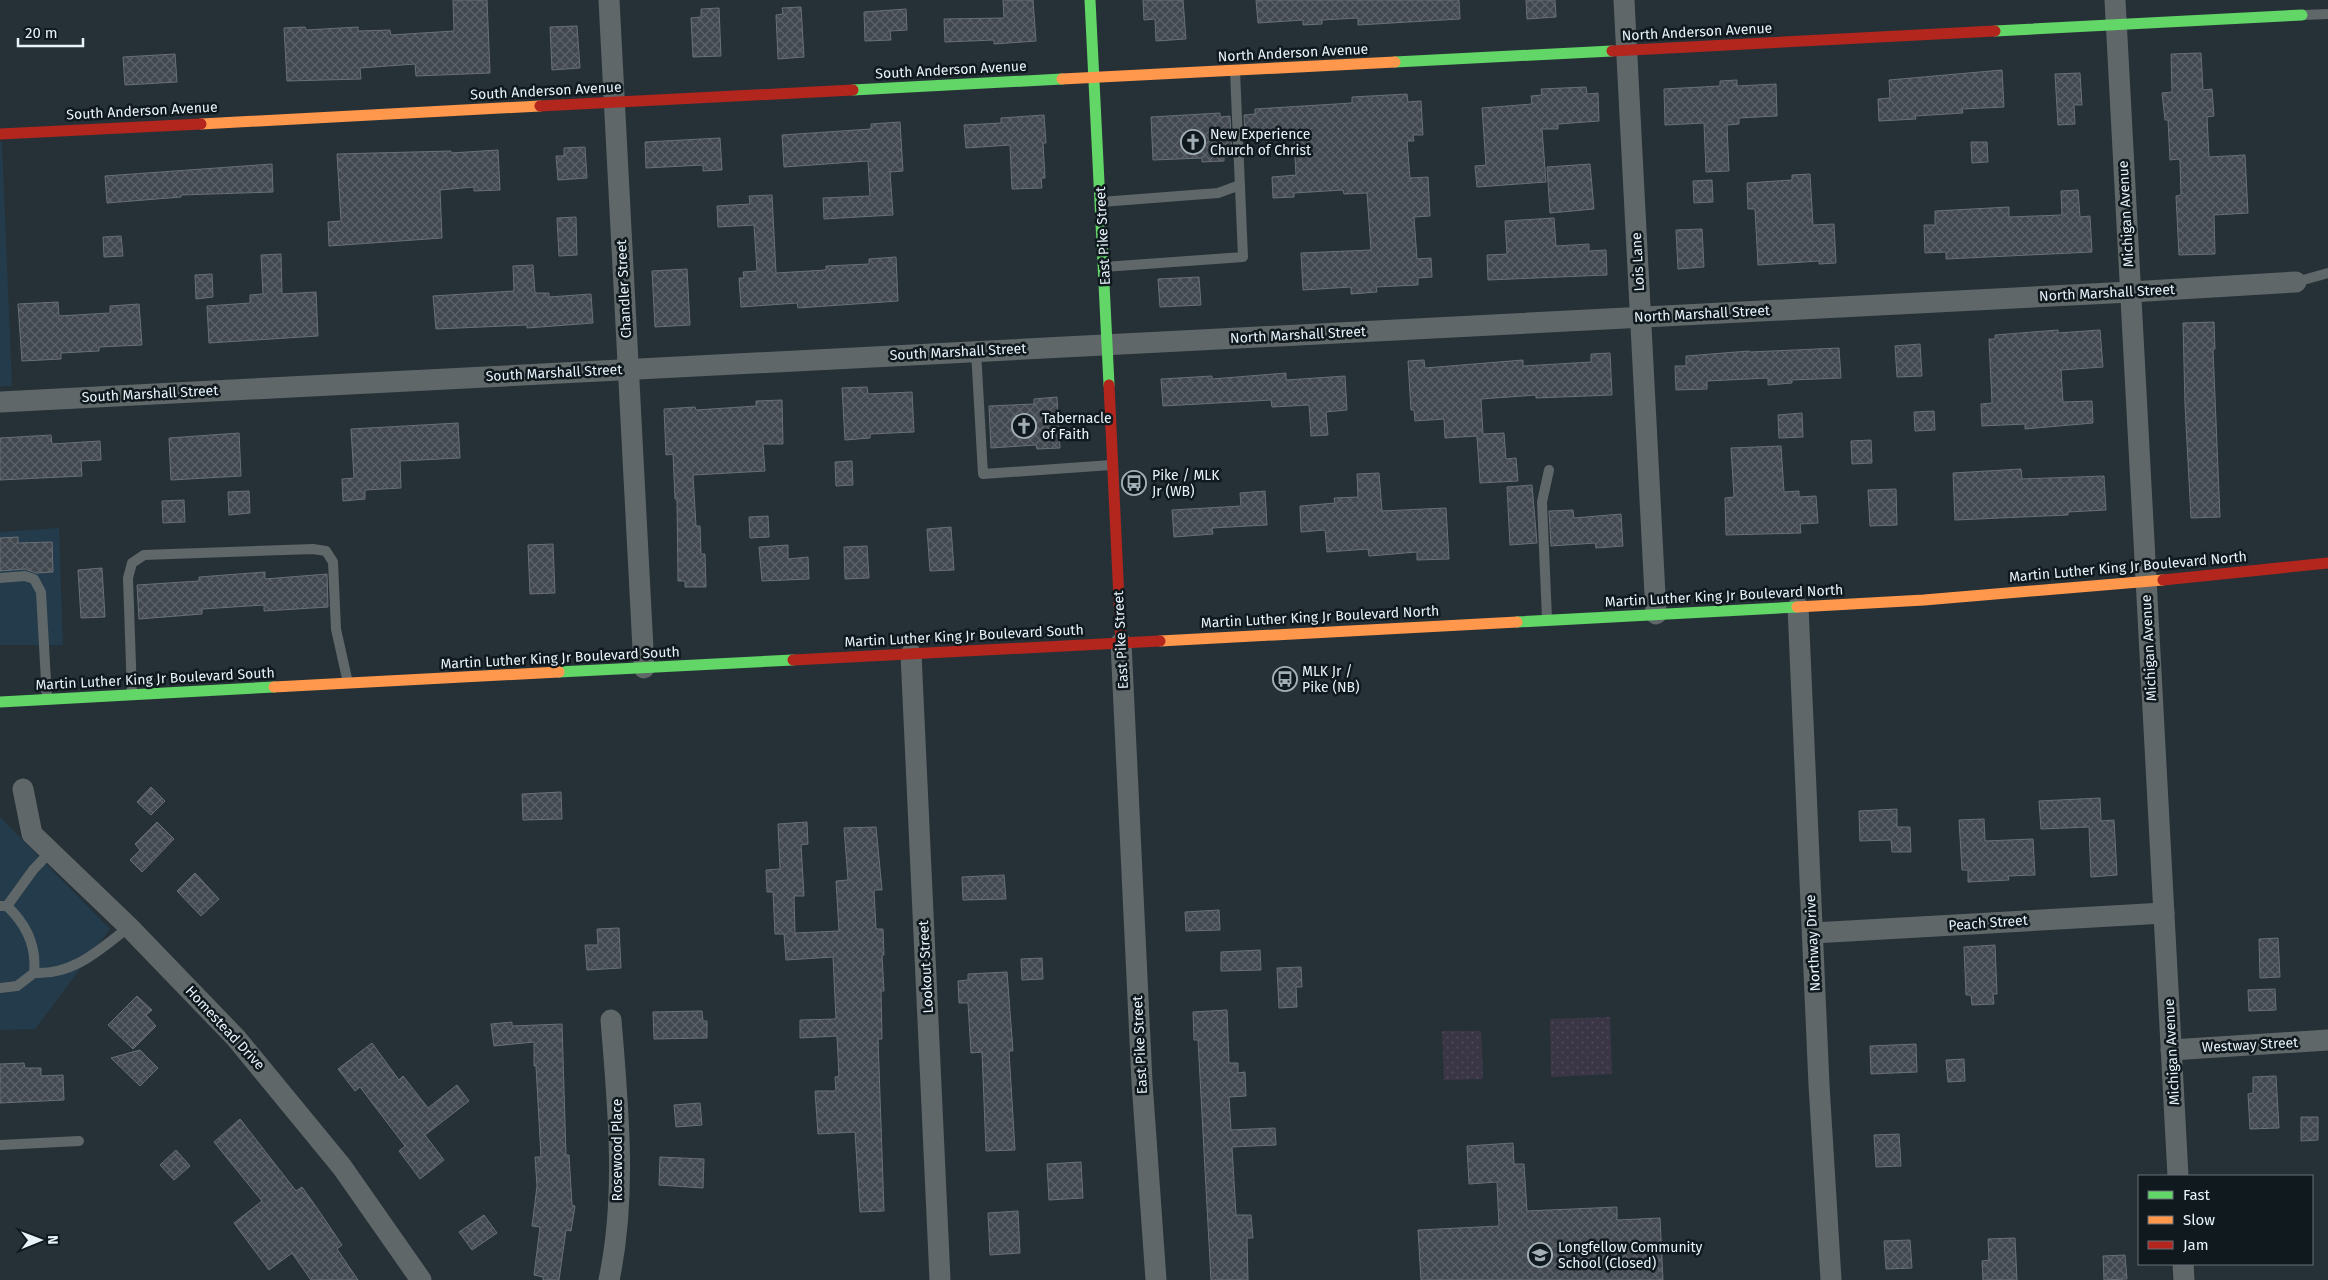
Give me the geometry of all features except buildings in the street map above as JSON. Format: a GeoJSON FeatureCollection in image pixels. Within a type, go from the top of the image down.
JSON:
{"type":"FeatureCollection","features":[{"type":"Feature","properties":{"kind":"street","name":"Chandler Street"},"geometry":{"type":"LineString","coordinates":[[609,0],[644,668]]}},
{"type":"Feature","properties":{"kind":"street","name":"East Pike Street"},"geometry":{"type":"LineString","coordinates":[[1090,0],[1114,465],[1142,1082],[1156,1280]]}},
{"type":"Feature","properties":{"kind":"street","name":"Lois Lane"},"geometry":{"type":"LineString","coordinates":[[1624,0],[1656,614]]}},
{"type":"Feature","properties":{"kind":"street","name":"Michigan Avenue"},"geometry":{"type":"LineString","coordinates":[[2115,0],[2178,1175]]}},
{"type":"Feature","properties":{"kind":"street","name":"North Anderson Avenue"},"geometry":{"type":"LineString","coordinates":[[1094,78],[2302,15]]}},
{"type":"Feature","properties":{"kind":"street","name":"South Anderson Avenue"},"geometry":{"type":"LineString","coordinates":[[0,134],[1094,78]]}},
{"type":"Feature","properties":{"kind":"street","name":"North Marshall Street"},"geometry":{"type":"LineString","coordinates":[[1108,344],[1641,318],[2296,282]]}},
{"type":"Feature","properties":{"kind":"street","name":"South Marshall Street"},"geometry":{"type":"LineString","coordinates":[[0,402],[1108,344]]}},
{"type":"Feature","properties":{"kind":"street","name":"Martin Luther King Jr Boulevard North"},"geometry":{"type":"LineString","coordinates":[[1121,643],[1933,599],[2146,582],[2328,563]]}},
{"type":"Feature","properties":{"kind":"street","name":"Northway Drive"},"geometry":{"type":"LineString","coordinates":[[1798,607],[1830,1280]]}},
{"type":"Feature","properties":{"kind":"street","name":"Martin Luther King Jr Boulevard South"},"geometry":{"type":"LineString","coordinates":[[0,702],[1121,643]]}},
{"type":"Feature","properties":{"kind":"street","name":"Lookout Street"},"geometry":{"type":"LineString","coordinates":[[911,654],[940,1280]]}},
{"type":"Feature","properties":{"kind":"street","name":"Homestead Drive"},"geometry":{"type":"LineString","coordinates":[[23,789],[32,834],[130,927],[236,1038],[274,1082],[348,1175],[421,1280]]}},
{"type":"Feature","properties":{"kind":"street","name":"Peach Street"},"geometry":{"type":"LineString","coordinates":[[1813,933],[2164,913]]}},
{"type":"Feature","properties":{"kind":"street","name":"Rosewood Place"},"geometry":{"type":"LineString","coordinates":[[609,1280],[615,1247],[619,1169],[612,1020]]}},
{"type":"Feature","properties":{"kind":"street","name":"Westway Street"},"geometry":{"type":"LineString","coordinates":[[2171,1050],[2328,1040]]}},
{"type":"Feature","properties":{"kind":"street"},"geometry":{"type":"LineString","coordinates":[[2183,1265],[2184,1280]]}},
{"type":"Feature","properties":{"kind":"lane"},"geometry":{"type":"LineString","coordinates":[[2302,15],[2328,14]]}},
{"type":"Feature","properties":{"kind":"lane"},"geometry":{"type":"LineString","coordinates":[[1104,268],[1243,257],[1235,70]]}},
{"type":"Feature","properties":{"kind":"lane"},"geometry":{"type":"LineString","coordinates":[[1101,202],[1218,193],[1240,185]]}},
{"type":"Feature","properties":{"kind":"lane"},"geometry":{"type":"LineString","coordinates":[[2296,282],[2328,273]]}},
{"type":"Feature","properties":{"kind":"lane"},"geometry":{"type":"LineString","coordinates":[[976,351],[983,474],[1114,465]]}},
{"type":"Feature","properties":{"kind":"lane"},"geometry":{"type":"LineString","coordinates":[[1547,620],[1542,502],[1549,470]]}},
{"type":"Feature","properties":{"kind":"lane"},"geometry":{"type":"LineString","coordinates":[[132,695],[128,578],[132,563],[144,555],[313,549],[326,551],[332,562],[336,629],[348,684]]}},
{"type":"Feature","properties":{"kind":"lane"},"geometry":{"type":"LineString","coordinates":[[0,578],[25,576],[34,579],[41,592],[47,700]]}},
{"type":"Feature","properties":{"kind":"lane"},"geometry":{"type":"LineString","coordinates":[[34,973],[35,958],[30,938],[20,918],[3,906],[50,852]]}},
{"type":"Feature","properties":{"kind":"lane"},"geometry":{"type":"LineString","coordinates":[[0,988],[16,986],[34,973],[65,970],[78,965],[130,927]]}},
{"type":"Feature","properties":{"kind":"lane"},"geometry":{"type":"LineString","coordinates":[[0,1145],[79,1142]]}},
{"type":"Feature","properties":{"kind":"shaded area"},"geometry":{"type":"Polygon","coordinates":[[[0,142],[2,142],[12,386],[0,386],[0,142]]]}},
{"type":"Feature","properties":{"kind":"shaded area"},"geometry":{"type":"Polygon","coordinates":[[[59,528],[63,645],[0,645],[0,532],[59,528]]]}},
{"type":"Feature","properties":{"kind":"shaded area"},"geometry":{"type":"Polygon","coordinates":[[[0,817],[110,929],[35,1029],[0,1030],[0,817]]]}},
{"type":"Feature","properties":{"kind":"shaded area"},"geometry":{"type":"Polygon","coordinates":[[[1610,1017],[1612,1074],[1551,1077],[1550,1019],[1610,1017]]]}},
{"type":"Feature","properties":{"kind":"shaded area"},"geometry":{"type":"Polygon","coordinates":[[[1442,1031],[1481,1031],[1483,1079],[1444,1080],[1442,1031]]]}},
{"type":"Feature","properties":{"kind":"traffic: fast"},"geometry":{"type":"LineString","coordinates":[[1090,0],[1109,385]]}},
{"type":"Feature","properties":{"kind":"traffic: fast"},"geometry":{"type":"LineString","coordinates":[[1995,31],[2302,15]]}},
{"type":"Feature","properties":{"kind":"traffic: fast"},"geometry":{"type":"LineString","coordinates":[[1395,62],[1612,51]]}},
{"type":"Feature","properties":{"kind":"traffic: fast"},"geometry":{"type":"LineString","coordinates":[[853,90],[1062,79]]}},
{"type":"Feature","properties":{"kind":"traffic: fast"},"geometry":{"type":"LineString","coordinates":[[1517,622],[1797,607]]}},
{"type":"Feature","properties":{"kind":"traffic: fast"},"geometry":{"type":"LineString","coordinates":[[559,672],[793,660]]}},
{"type":"Feature","properties":{"kind":"traffic: fast"},"geometry":{"type":"LineString","coordinates":[[0,702],[274,687]]}},
{"type":"Feature","properties":{"kind":"traffic: slow"},"geometry":{"type":"LineString","coordinates":[[1062,79],[1395,62]]}},
{"type":"Feature","properties":{"kind":"traffic: slow"},"geometry":{"type":"LineString","coordinates":[[201,124],[540,106]]}},
{"type":"Feature","properties":{"kind":"traffic: slow"},"geometry":{"type":"LineString","coordinates":[[1797,607],[1924,600],[2163,580]]}},
{"type":"Feature","properties":{"kind":"traffic: slow"},"geometry":{"type":"LineString","coordinates":[[1160,641],[1517,622]]}},
{"type":"Feature","properties":{"kind":"traffic: slow"},"geometry":{"type":"LineString","coordinates":[[274,687],[559,672]]}},
{"type":"Feature","properties":{"kind":"traffic: jam"},"geometry":{"type":"LineString","coordinates":[[1612,51],[1995,31]]}},
{"type":"Feature","properties":{"kind":"traffic: jam"},"geometry":{"type":"LineString","coordinates":[[540,106],[853,90]]}},
{"type":"Feature","properties":{"kind":"traffic: jam"},"geometry":{"type":"LineString","coordinates":[[0,134],[201,124]]}},
{"type":"Feature","properties":{"kind":"traffic: jam"},"geometry":{"type":"LineString","coordinates":[[1109,385],[1121,643]]}},
{"type":"Feature","properties":{"kind":"traffic: jam"},"geometry":{"type":"LineString","coordinates":[[2163,580],[2328,563]]}},
{"type":"Feature","properties":{"kind":"traffic: jam"},"geometry":{"type":"LineString","coordinates":[[793,660],[1160,641]]}},
{"type":"Feature","properties":{"kind":"place","name":"New Experience Church of Christ"},"geometry":{"type":"Point","coordinates":[1193,142]}},
{"type":"Feature","properties":{"kind":"place","name":"Tabernacle of Faith"},"geometry":{"type":"Point","coordinates":[1024,426]}},
{"type":"Feature","properties":{"kind":"place","name":"Pike / MLK Jr (WB)"},"geometry":{"type":"Point","coordinates":[1134,483]}},
{"type":"Feature","properties":{"kind":"place","name":"MLK Jr / Pike (NB)"},"geometry":{"type":"Point","coordinates":[1285,679]}},
{"type":"Feature","properties":{"kind":"place","name":"Longfellow Community School (Closed)"},"geometry":{"type":"Point","coordinates":[1540,1255]}}]}
